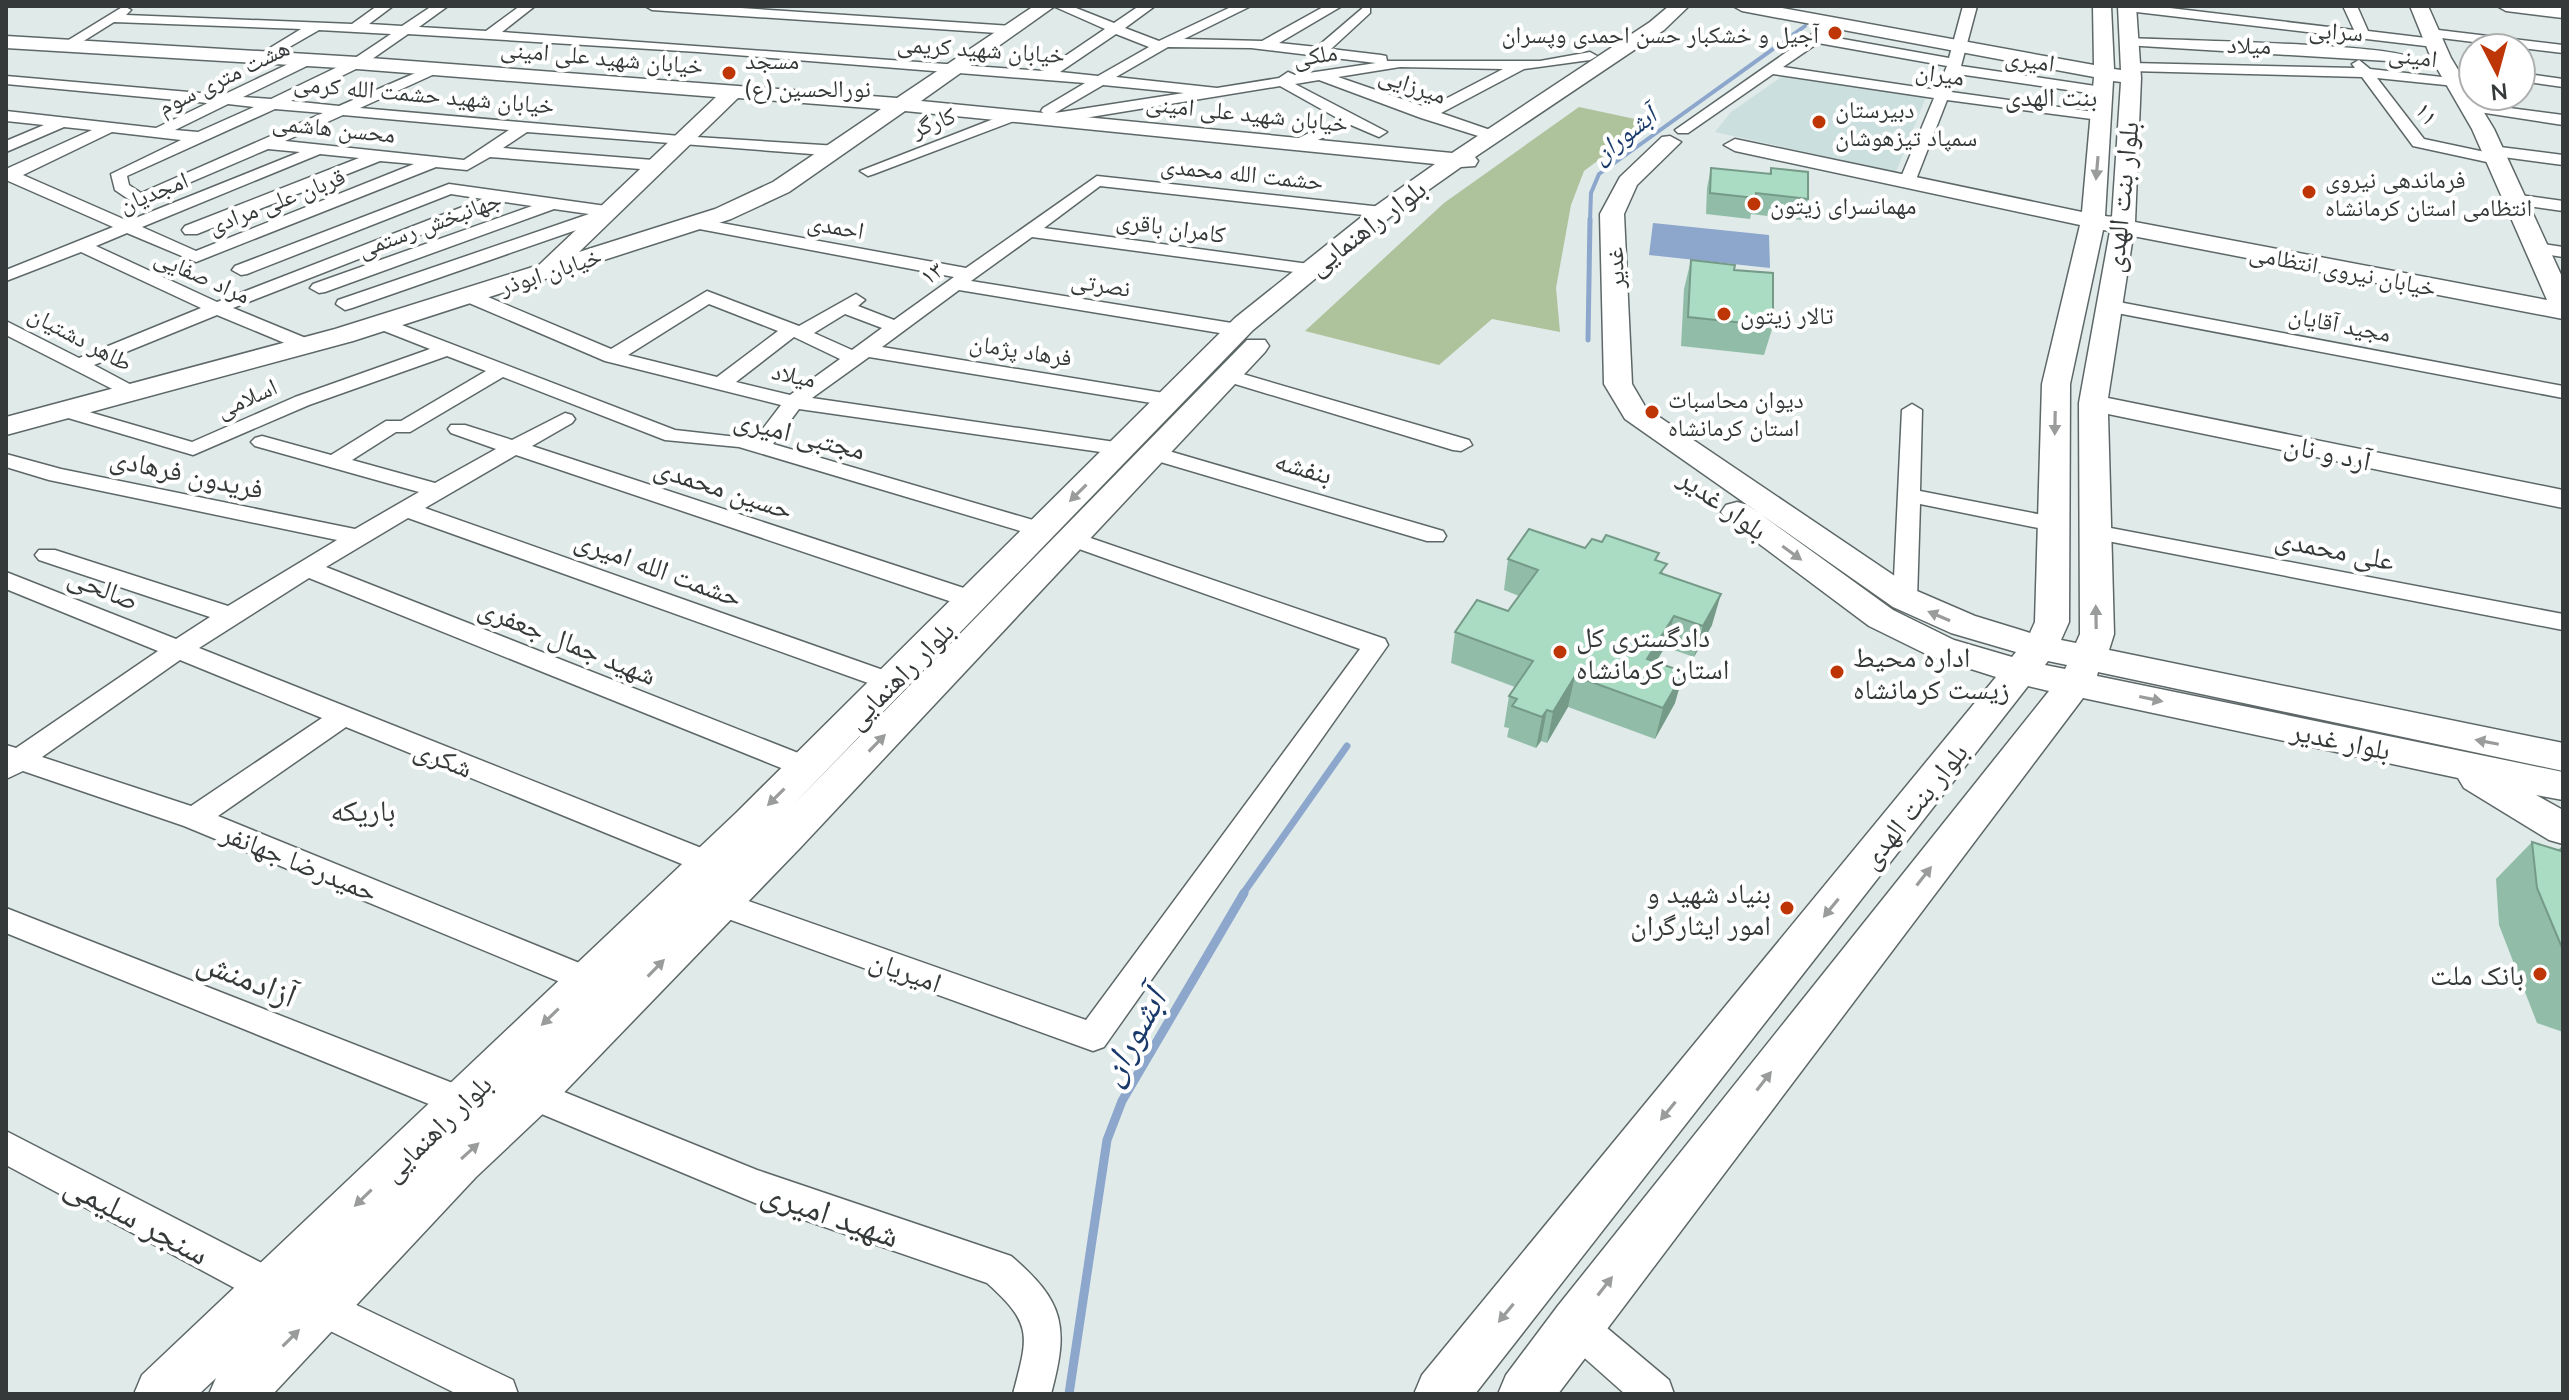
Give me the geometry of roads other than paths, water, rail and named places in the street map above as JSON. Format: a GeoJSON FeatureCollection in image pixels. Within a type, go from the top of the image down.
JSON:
{"type":"FeatureCollection","features":[{"type":"Feature","properties":{"kind":"main road","name":"خیابان ابوذر"},"geometry":{"type":"LineString","coordinates":[[6,426],[381,323],[694,223],[781,187],[838,151],[1046,6]]}},
{"type":"Feature","properties":{"kind":"main road","name":"بلوار راهنمایی"},"geometry":{"type":"LineString","coordinates":[[236,1394],[459,1161],[532,1094],[720,903],[1138,451],[1229,376],[1273,327],[1475,152],[1657,26],[1680,6]]}},
{"type":"Feature","properties":{"kind":"main road","name":"بلوار راهنمایی"},"geometry":{"type":"LineString","coordinates":[[1138,451],[1170,400],[1238,330],[1309,269],[1382,212],[1677,25],[1698,6]]}},
{"type":"Feature","properties":{"kind":"main road"},"geometry":{"type":"LineString","coordinates":[[1742,6],[1833,21],[1955,59],[2119,46]]}},
{"type":"Feature","properties":{"kind":"main road"},"geometry":{"type":"LineString","coordinates":[[2419,6],[2447,72],[2494,155],[2563,309]]}},
{"type":"Feature","properties":{"kind":"main road"},"geometry":{"type":"LineString","coordinates":[[2506,6],[2563,13]]}},
{"type":"Feature","properties":{"kind":"main road","name":"خیابان شهید علی امینی"},"geometry":{"type":"LineString","coordinates":[[6,42],[357,63],[1014,116],[1048,115],[1298,144],[1475,152]]}},
{"type":"Feature","properties":{"kind":"main road","name":"بلوار بنت الهدی"},"geometry":{"type":"LineString","coordinates":[[1525,1394],[1575,1325],[2082,670],[2097,634],[2093,403],[2108,306],[2108,224],[2102,118],[2119,46]]}},
{"type":"Feature","properties":{"kind":"main road","name":"بلوار بنت الهدی"},"geometry":{"type":"LineString","coordinates":[[1441,1394],[2030,660],[2052,622],[2056,384],[2108,224],[2119,46]]}},
{"type":"Feature","properties":{"kind":"main road"},"geometry":{"type":"LineString","coordinates":[[544,272],[733,92]]}},
{"type":"Feature","properties":{"kind":"main road","name":"غدیر"},"geometry":{"type":"LineString","coordinates":[[1635,413],[1618,384],[1612,214],[1618,192],[1629,175],[1676,136]]}},
{"type":"Feature","properties":{"kind":"main road","name":"خیابان نیروی انتظامی"},"geometry":{"type":"LineString","coordinates":[[1735,145],[2108,224],[2563,309]]}},
{"type":"Feature","properties":{"kind":"main road","name":"آرد و نان"},"geometry":{"type":"LineString","coordinates":[[2093,403],[2563,499]]}},
{"type":"Feature","properties":{"kind":"main road","name":"بلوار غدیر"},"geometry":{"type":"LineString","coordinates":[[1635,413],[1905,599],[1980,632],[2030,660]]}},
{"type":"Feature","properties":{"kind":"main road","name":"بلوار غدیر"},"geometry":{"type":"LineString","coordinates":[[1635,413],[1637,439],[1881,618],[1942,648],[2289,702],[2563,757]]}},
{"type":"Feature","properties":{"kind":"main road","name":"بلوار راهنمایی"},"geometry":{"type":"LineString","coordinates":[[161,1394],[709,863],[973,600],[1058,534]]}},
{"type":"Feature","properties":{"kind":"main road","name":"بلوار غدیر"},"geometry":{"type":"LineString","coordinates":[[2082,670],[2432,758],[2563,786]]}},
{"type":"Feature","properties":{"kind":"main road"},"geometry":{"type":"LineString","coordinates":[[2432,758],[2487,783],[2563,829]]}},
{"type":"Feature","properties":{"kind":"street"},"geometry":{"type":"LineString","coordinates":[[69,44],[130,6]]}},
{"type":"Feature","properties":{"kind":"street"},"geometry":{"type":"LineString","coordinates":[[355,28],[386,6]]}},
{"type":"Feature","properties":{"kind":"street"},"geometry":{"type":"LineString","coordinates":[[434,69],[137,200],[121,187],[119,174],[357,63],[441,6]]}},
{"type":"Feature","properties":{"kind":"street"},"geometry":{"type":"LineString","coordinates":[[488,36],[528,6]]}},
{"type":"Feature","properties":{"kind":"street"},"geometry":{"type":"LineString","coordinates":[[819,17],[831,6]]}},
{"type":"Feature","properties":{"kind":"street"},"geometry":{"type":"LineString","coordinates":[[1060,6],[1162,44],[1265,45],[1400,63]]}},
{"type":"Feature","properties":{"kind":"street"},"geometry":{"type":"LineString","coordinates":[[1048,115],[1100,79],[1162,44],[1244,6]]}},
{"type":"Feature","properties":{"kind":"street"},"geometry":{"type":"LineString","coordinates":[[1265,45],[1335,6],[1372,12],[1316,50],[1283,82],[1379,132]]}},
{"type":"Feature","properties":{"kind":"street"},"geometry":{"type":"LineString","coordinates":[[1907,182],[1955,59],[1970,6]]}},
{"type":"Feature","properties":{"kind":"street"},"geometry":{"type":"LineString","coordinates":[[2258,6],[2263,23]]}},
{"type":"Feature","properties":{"kind":"street"},"geometry":{"type":"LineString","coordinates":[[2350,6],[2363,35]]}},
{"type":"Feature","properties":{"kind":"street"},"geometry":{"type":"LineString","coordinates":[[617,43],[652,13],[720,8],[1012,30]]}},
{"type":"Feature","properties":{"kind":"street"},"geometry":{"type":"LineString","coordinates":[[1046,75],[1115,28],[1146,12],[1189,31]]}},
{"type":"Feature","properties":{"kind":"street"},"geometry":{"type":"LineString","coordinates":[[2119,46],[2215,12],[2263,23],[2312,23],[2363,35],[2563,120]]}},
{"type":"Feature","properties":{"kind":"street","name":"خیابان شهید کریمی"},"geometry":{"type":"LineString","coordinates":[[110,18],[405,30],[617,43],[1100,79],[1224,93]]}},
{"type":"Feature","properties":{"kind":"street"},"geometry":{"type":"LineString","coordinates":[[1676,136],[1816,38],[1833,21]]}},
{"type":"Feature","properties":{"kind":"street"},"geometry":{"type":"LineString","coordinates":[[265,57],[316,26]]}},
{"type":"Feature","properties":{"kind":"street"},"geometry":{"type":"LineString","coordinates":[[1816,38],[1955,59]]}},
{"type":"Feature","properties":{"kind":"street","name":"سرابی"},"geometry":{"type":"LineString","coordinates":[[2119,46],[2349,52],[2447,72]]}},
{"type":"Feature","properties":{"kind":"street","name":"میلاد"},"geometry":{"type":"LineString","coordinates":[[2119,46],[2366,73]]}},
{"type":"Feature","properties":{"kind":"street"},"geometry":{"type":"LineString","coordinates":[[2447,72],[2563,49]]}},
{"type":"Feature","properties":{"kind":"street","name":"۱۱"},"geometry":{"type":"LineString","coordinates":[[2349,52],[2366,73],[2388,92],[2419,143],[2432,148],[2563,160]]}},
{"type":"Feature","properties":{"kind":"street","name":"ملکی"},"geometry":{"type":"LineString","coordinates":[[1048,115],[1224,93],[1400,63],[1540,65],[1590,56]]}},
{"type":"Feature","properties":{"kind":"street","name":"هشت متری سوم"},"geometry":{"type":"LineString","coordinates":[[157,133],[308,60]]}},
{"type":"Feature","properties":{"kind":"street"},"geometry":{"type":"LineString","coordinates":[[1426,115],[1521,65]]}},
{"type":"Feature","properties":{"kind":"street","name":"میران"},"geometry":{"type":"LineString","coordinates":[[1772,70],[2102,118]]}},
{"type":"Feature","properties":{"kind":"street","name":"امینی"},"geometry":{"type":"LineString","coordinates":[[2366,73],[2447,72]]}},
{"type":"Feature","properties":{"kind":"street","name":"میرزایی"},"geometry":{"type":"LineString","coordinates":[[1320,76],[1426,115],[1475,152]]}},
{"type":"Feature","properties":{"kind":"street"},"geometry":{"type":"LineString","coordinates":[[2537,79],[2563,83]]}},
{"type":"Feature","properties":{"kind":"street","name":"خیابان شهید حشمت الله کرمی"},"geometry":{"type":"LineString","coordinates":[[6,80],[680,141],[838,151]]}},
{"type":"Feature","properties":{"kind":"street"},"geometry":{"type":"LineString","coordinates":[[6,90],[25,82]]}},
{"type":"Feature","properties":{"kind":"street"},"geometry":{"type":"LineString","coordinates":[[7,117],[71,86]]}},
{"type":"Feature","properties":{"kind":"street","name":"کارگر"},"geometry":{"type":"LineString","coordinates":[[868,171],[1014,116]]}},
{"type":"Feature","properties":{"kind":"street","name":"محسن هاشمی"},"geometry":{"type":"LineString","coordinates":[[7,117],[467,165],[490,152],[653,165]]}},
{"type":"Feature","properties":{"kind":"street"},"geometry":{"type":"LineString","coordinates":[[1298,144],[1351,119]]}},
{"type":"Feature","properties":{"kind":"street"},"geometry":{"type":"LineString","coordinates":[[6,147],[61,122]]}},
{"type":"Feature","properties":{"kind":"street"},"geometry":{"type":"LineString","coordinates":[[490,152],[524,127]]}},
{"type":"Feature","properties":{"kind":"street"},"geometry":{"type":"LineString","coordinates":[[11,180],[109,128]]}},
{"type":"Feature","properties":{"kind":"street","name":"امجدیان"},"geometry":{"type":"LineString","coordinates":[[6,276],[317,151]]}},
{"type":"Feature","properties":{"kind":"street"},"geometry":{"type":"LineString","coordinates":[[191,230],[377,156]]}},
{"type":"Feature","properties":{"kind":"street","name":"قربان علی مرادی"},"geometry":{"type":"LineString","coordinates":[[11,180],[196,257],[433,162]]}},
{"type":"Feature","properties":{"kind":"street"},"geometry":{"type":"LineString","coordinates":[[11,180],[58,169]]}},
{"type":"Feature","properties":{"kind":"street","name":"حشمت الله محمدی"},"geometry":{"type":"LineString","coordinates":[[1097,181],[1382,212]]}},
{"type":"Feature","properties":{"kind":"street","name":"۱۳"},"geometry":{"type":"LineString","coordinates":[[764,454],[794,402],[1097,181]]}},
{"type":"Feature","properties":{"kind":"street"},"geometry":{"type":"LineString","coordinates":[[241,270],[449,189],[556,203],[604,213]]}},
{"type":"Feature","properties":{"kind":"street"},"geometry":{"type":"LineString","coordinates":[[78,365],[296,276],[503,197]]}},
{"type":"Feature","properties":{"kind":"street"},"geometry":{"type":"LineString","coordinates":[[2512,199],[2563,206]]}},
{"type":"Feature","properties":{"kind":"street","name":"جهانبخش رستمی"},"geometry":{"type":"LineString","coordinates":[[319,288],[556,203]]}},
{"type":"Feature","properties":{"kind":"street"},"geometry":{"type":"LineString","coordinates":[[162,213],[221,248]]}},
{"type":"Feature","properties":{"kind":"street"},"geometry":{"type":"LineString","coordinates":[[345,304],[604,213]]}},
{"type":"Feature","properties":{"kind":"street","name":"احمدی"},"geometry":{"type":"LineString","coordinates":[[694,223],[963,279]]}},
{"type":"Feature","properties":{"kind":"street","name":"کامران باقری"},"geometry":{"type":"LineString","coordinates":[[1028,231],[1309,269]]}},
{"type":"Feature","properties":{"kind":"street","name":"مراد صفایی"},"geometry":{"type":"LineString","coordinates":[[82,246],[218,309],[306,345]]}},
{"type":"Feature","properties":{"kind":"street"},"geometry":{"type":"LineString","coordinates":[[2537,248],[2563,252]]}},
{"type":"Feature","properties":{"kind":"street"},"geometry":{"type":"LineString","coordinates":[[6,254],[33,265]]}},
{"type":"Feature","properties":{"kind":"street","name":"نصرتی"},"geometry":{"type":"LineString","coordinates":[[963,279],[1238,330]]}},
{"type":"Feature","properties":{"kind":"street","name":"میلاد"},"geometry":{"type":"LineString","coordinates":[[469,296],[612,357],[794,402],[1138,451]]}},
{"type":"Feature","properties":{"kind":"street","name":"فرهاد پژمان"},"geometry":{"type":"LineString","coordinates":[[612,357],[707,297],[858,354],[1170,400]]}},
{"type":"Feature","properties":{"kind":"street"},"geometry":{"type":"LineString","coordinates":[[721,384],[796,332],[850,304],[896,327]]}},
{"type":"Feature","properties":{"kind":"street","name":"مجید آقایان"},"geometry":{"type":"LineString","coordinates":[[2108,306],[2563,392]]}},
{"type":"Feature","properties":{"kind":"street","name":"مجتبی امیری"},"geometry":{"type":"LineString","coordinates":[[381,323],[672,436],[741,441],[764,454],[1058,534],[1376,645],[1093,1037]]}},
{"type":"Feature","properties":{"kind":"street","name":"طاهر دشتیان"},"geometry":{"type":"LineString","coordinates":[[11,334],[132,393]]}},
{"type":"Feature","properties":{"kind":"street","name":"اسلامی"},"geometry":{"type":"LineString","coordinates":[[65,411],[193,449],[302,401],[447,349]]}},
{"type":"Feature","properties":{"kind":"street"},"geometry":{"type":"LineString","coordinates":[[334,462],[393,425],[403,428],[502,370]]}},
{"type":"Feature","properties":{"kind":"street"},"geometry":{"type":"LineString","coordinates":[[1229,376],[1461,445]]}},
{"type":"Feature","properties":{"kind":"street"},"geometry":{"type":"LineString","coordinates":[[1905,599],[1912,410]]}},
{"type":"Feature","properties":{"kind":"street"},"geometry":{"type":"LineString","coordinates":[[10,762],[357,537],[565,419]]}},
{"type":"Feature","properties":{"kind":"street","name":"حسین محمدی"},"geometry":{"type":"LineString","coordinates":[[458,429],[973,600]]}},
{"type":"Feature","properties":{"kind":"street"},"geometry":{"type":"LineString","coordinates":[[262,442],[435,490]]}},
{"type":"Feature","properties":{"kind":"street","name":"بنفشه"},"geometry":{"type":"LineString","coordinates":[[1138,451],[1435,536]]}},
{"type":"Feature","properties":{"kind":"street","name":"فریدون فرهادی"},"geometry":{"type":"LineString","coordinates":[[6,460],[57,475],[357,537]]}},
{"type":"Feature","properties":{"kind":"street"},"geometry":{"type":"LineString","coordinates":[[1909,495],[2053,524]]}},
{"type":"Feature","properties":{"kind":"street","name":"حشمت الله امیری"},"geometry":{"type":"LineString","coordinates":[[406,509],[891,682]]}},
{"type":"Feature","properties":{"kind":"street","name":"علی محمدی"},"geometry":{"type":"LineString","coordinates":[[2095,532],[2563,622]]}},
{"type":"Feature","properties":{"kind":"street"},"geometry":{"type":"LineString","coordinates":[[47,555],[232,616]]}},
{"type":"Feature","properties":{"kind":"street","name":"شهید جمال جعفری"},"geometry":{"type":"LineString","coordinates":[[307,568],[806,767]]}},
{"type":"Feature","properties":{"kind":"street","name":"صالحی"},"geometry":{"type":"LineString","coordinates":[[6,580],[179,650]]}},
{"type":"Feature","properties":{"kind":"street","name":"شکری"},"geometry":{"type":"LineString","coordinates":[[179,650],[709,863]]}},
{"type":"Feature","properties":{"kind":"street"},"geometry":{"type":"LineString","coordinates":[[194,818],[344,716]]}},
{"type":"Feature","properties":{"kind":"street","name":"حمیدرضا جهانفر"},"geometry":{"type":"LineString","coordinates":[[10,762],[194,818],[588,980]]}},
{"type":"Feature","properties":{"kind":"street","name":"امیریان"},"geometry":{"type":"LineString","coordinates":[[720,903],[1093,1037]]}},
{"type":"Feature","properties":{"kind":"street","name":"آزادمنش"},"geometry":{"type":"LineString","coordinates":[[6,920],[461,1102]]}},
{"type":"Feature","properties":{"kind":"street","name":"شهید امیری"},"geometry":{"type":"LineString","coordinates":[[532,1094],[755,1186],[998,1269],[1027,1293],[1036,1304],[1044,1324],[1042,1361],[1032,1394]]}},
{"type":"Feature","properties":{"kind":"street","name":"سنجر سلیمی"},"geometry":{"type":"LineString","coordinates":[[6,1147],[270,1287]]}},
{"type":"Feature","properties":{"kind":"street"},"geometry":{"type":"LineString","coordinates":[[321,1307],[499,1394]]}},
{"type":"Feature","properties":{"kind":"street"},"geometry":{"type":"LineString","coordinates":[[1575,1325],[1655,1394]]}},
{"type":"Feature","properties":{"kind":"water"},"geometry":{"type":"Polygon","coordinates":[[[1653,223],[1769,235],[1770,268],[1649,255],[1653,223]]]}},
{"type":"Feature","properties":{"kind":"waterway","name":"آبشوران"},"geometry":{"type":"LineString","coordinates":[[1590,221],[1591,193],[1599,174],[1805,26]]}},
{"type":"Feature","properties":{"kind":"waterway","name":"آبشوران"},"geometry":{"type":"LineString","coordinates":[[1588,340],[1590,219]]}},
{"type":"Feature","properties":{"kind":"waterway","name":"آبشوران"},"geometry":{"type":"LineString","coordinates":[[1242,895],[1347,746]]}},
{"type":"Feature","properties":{"kind":"waterway","name":"آبشوران"},"geometry":{"type":"LineString","coordinates":[[1069,1394],[1107,1140],[1122,1101],[1244,893]]}},
{"type":"Feature","properties":{"kind":"place","name":"آجیل و خشکبار حسن احمدی وپسران"},"geometry":{"type":"Point","coordinates":[1835,33]}},
{"type":"Feature","properties":{"kind":"place","name":"مسجد نورالحسین (ع)"},"geometry":{"type":"Point","coordinates":[729,73]}},
{"type":"Feature","properties":{"kind":"place","name":"دبیرستان سمپاد تیزهوشان"},"geometry":{"type":"Point","coordinates":[1819,122]}},
{"type":"Feature","properties":{"kind":"place","name":"فرماندهی نیروی انتظامی استان کرمانشاه"},"geometry":{"type":"Point","coordinates":[2309,192]}},
{"type":"Feature","properties":{"kind":"place","name":"مهمانسرای زیتون"},"geometry":{"type":"Point","coordinates":[1754,204]}},
{"type":"Feature","properties":{"kind":"place","name":"تالار زیتون"},"geometry":{"type":"Point","coordinates":[1724,314]}},
{"type":"Feature","properties":{"kind":"place","name":"دیوان محاسبات استان کرمانشاه"},"geometry":{"type":"Point","coordinates":[1652,412]}},
{"type":"Feature","properties":{"kind":"place","name":"دادگستری کل استان کرمانشاه"},"geometry":{"type":"Point","coordinates":[1560,652]}},
{"type":"Feature","properties":{"kind":"place","name":"اداره محیط زیست کرمانشاه"},"geometry":{"type":"Point","coordinates":[1837,672]}},
{"type":"Feature","properties":{"kind":"place","name":"بنیاد شهید و امور ایثارگران"},"geometry":{"type":"Point","coordinates":[1787,908]}},
{"type":"Feature","properties":{"kind":"place","name":"بانک ملت"},"geometry":{"type":"Point","coordinates":[2540,974]}},
{"type":"Feature","properties":{"kind":"district","name":"بنت الهدی"},"geometry":{"type":"Point","coordinates":[2051,96]}},
{"type":"Feature","properties":{"kind":"district","name":"باریکه"},"geometry":{"type":"Point","coordinates":[363,809]}}]}
